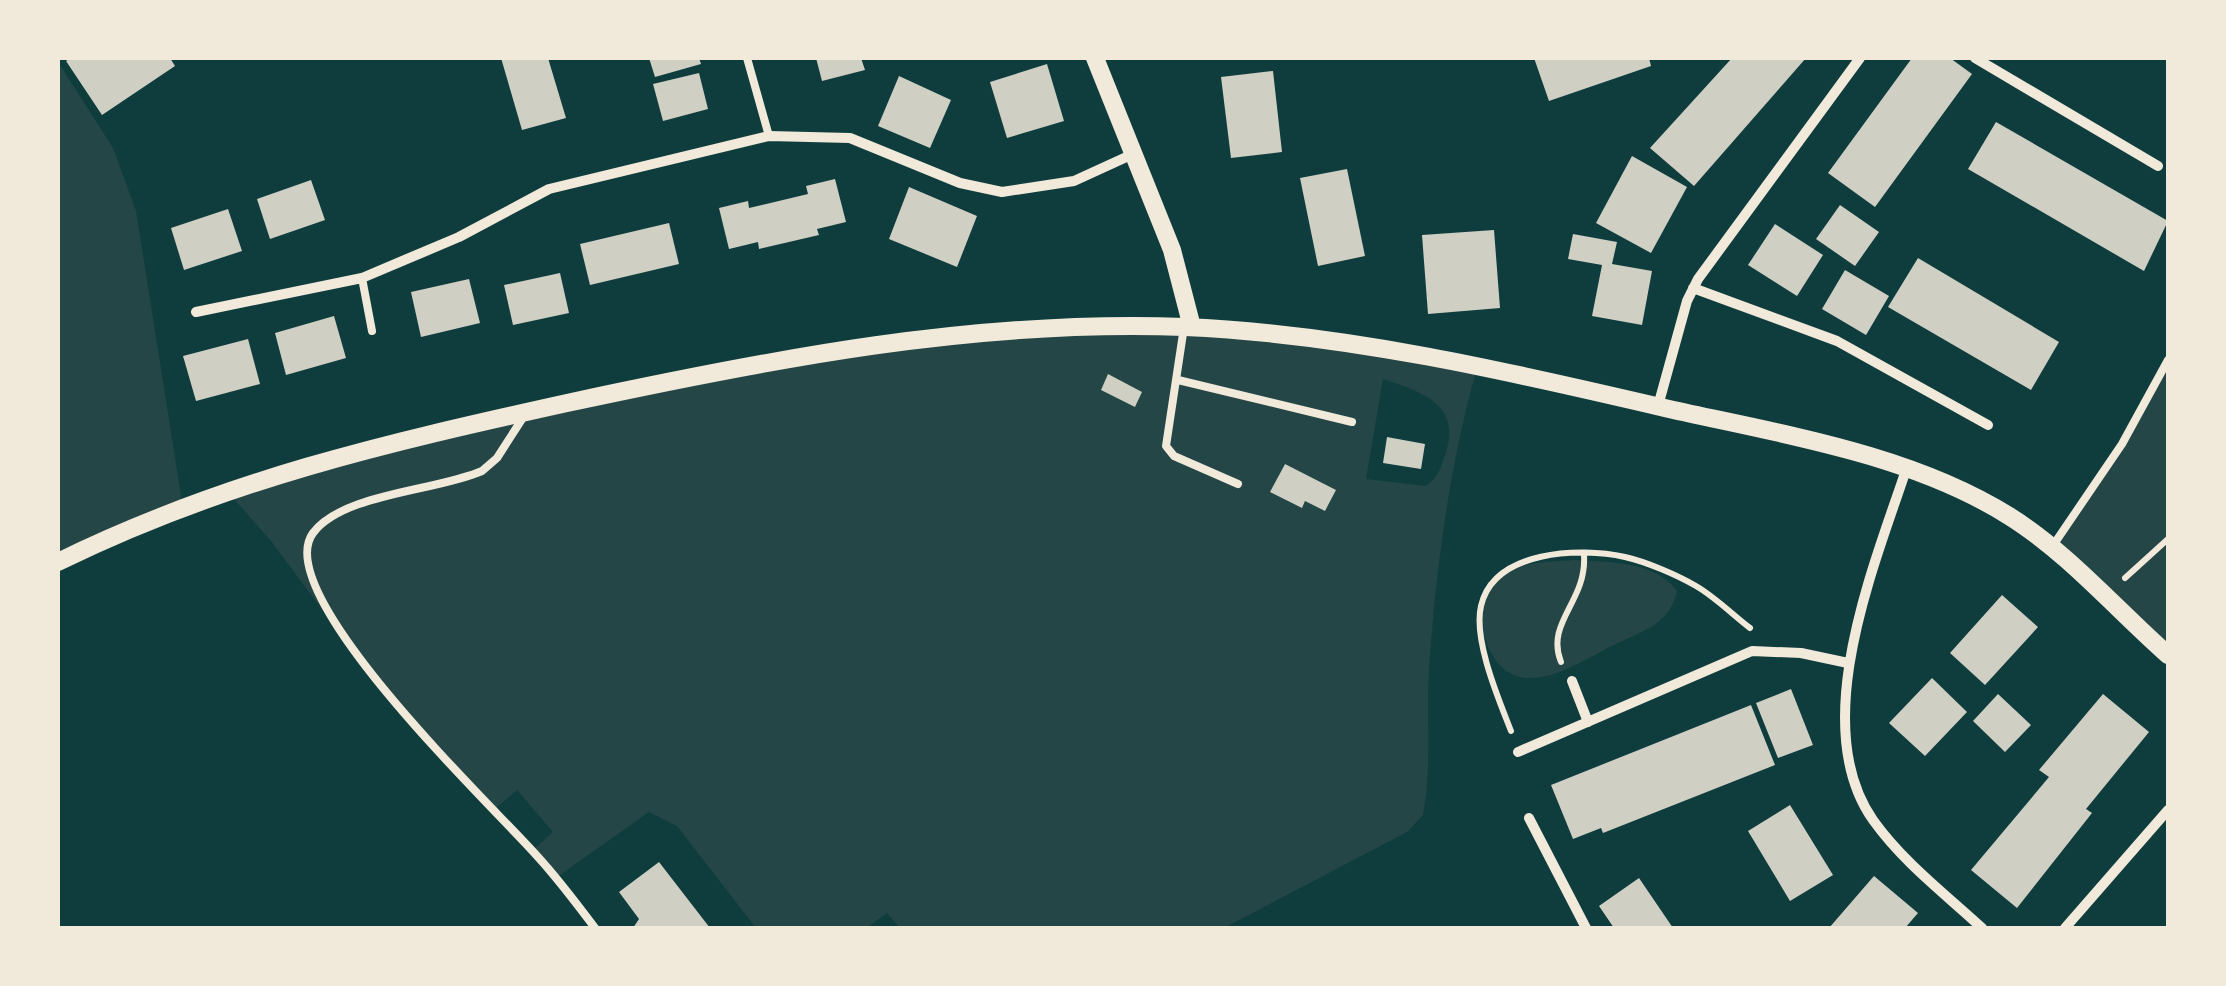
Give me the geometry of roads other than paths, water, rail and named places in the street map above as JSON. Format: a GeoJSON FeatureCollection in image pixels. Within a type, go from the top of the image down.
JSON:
{"type":"FeatureCollection","features":[{"type":"Feature","properties":{"kind":"street"},"geometry":{"type":"LineString","coordinates":[[1095,58],[1172,250],[1188,327]]}},
{"type":"Feature","properties":{"kind":"street"},"geometry":{"type":"LineString","coordinates":[[1658,406],[1693,288],[1735,224],[1860,58]]}},
{"type":"Feature","properties":{"kind":"street"},"geometry":{"type":"LineString","coordinates":[[1974,58],[2158,166]]}},
{"type":"Feature","properties":{"kind":"street"},"geometry":{"type":"LineString","coordinates":[[196,312],[362,278],[459,237],[549,189],[616,169],[769,136],[850,138],[960,183],[1002,192],[1074,181],[1133,154]]}},
{"type":"Feature","properties":{"kind":"street"},"geometry":{"type":"LineString","coordinates":[[1693,288],[1837,341],[1988,425]]}},
{"type":"Feature","properties":{"kind":"street"},"geometry":{"type":"LineString","coordinates":[[58,562],[230,488],[526,412],[653,384],[940,335],[1048,326],[1188,327],[1400,353],[1658,406],[1818,444],[1906,470],[2006,514],[2051,549],[2168,655]]}},
{"type":"Feature","properties":{"kind":"street"},"geometry":{"type":"LineString","coordinates":[[1906,470],[1853,635],[1848,663],[1850,746],[1860,794],[1870,816],[1922,876],[1982,928]]}},
{"type":"Feature","properties":{"kind":"street"},"geometry":{"type":"LineString","coordinates":[[1518,752],[1737,656],[1764,650],[1848,663]]}},
{"type":"Feature","properties":{"kind":"street"},"geometry":{"type":"LineString","coordinates":[[1572,680],[1588,722]]}},
{"type":"Feature","properties":{"kind":"street"},"geometry":{"type":"LineString","coordinates":[[2065,928],[2168,810]]}},
{"type":"Feature","properties":{"kind":"street"},"geometry":{"type":"LineString","coordinates":[[1529,818],[1586,928]]}},
{"type":"Feature","properties":{"kind":"lane"},"geometry":{"type":"LineString","coordinates":[[747,58],[769,136]]}},
{"type":"Feature","properties":{"kind":"lane"},"geometry":{"type":"LineString","coordinates":[[362,278],[372,331]]}},
{"type":"Feature","properties":{"kind":"lane"},"geometry":{"type":"LineString","coordinates":[[1188,327],[1165,433],[1169,452],[1238,484]]}},
{"type":"Feature","properties":{"kind":"lane"},"geometry":{"type":"LineString","coordinates":[[2051,549],[2112,460],[2168,360]]}},
{"type":"Feature","properties":{"kind":"lane"},"geometry":{"type":"LineString","coordinates":[[1178,380],[1352,422]]}},
{"type":"Feature","properties":{"kind":"lane"},"geometry":{"type":"LineString","coordinates":[[526,412],[498,458],[482,471],[362,505],[322,524],[310,539],[307,569],[340,633],[539,858],[595,928]]}}]}
